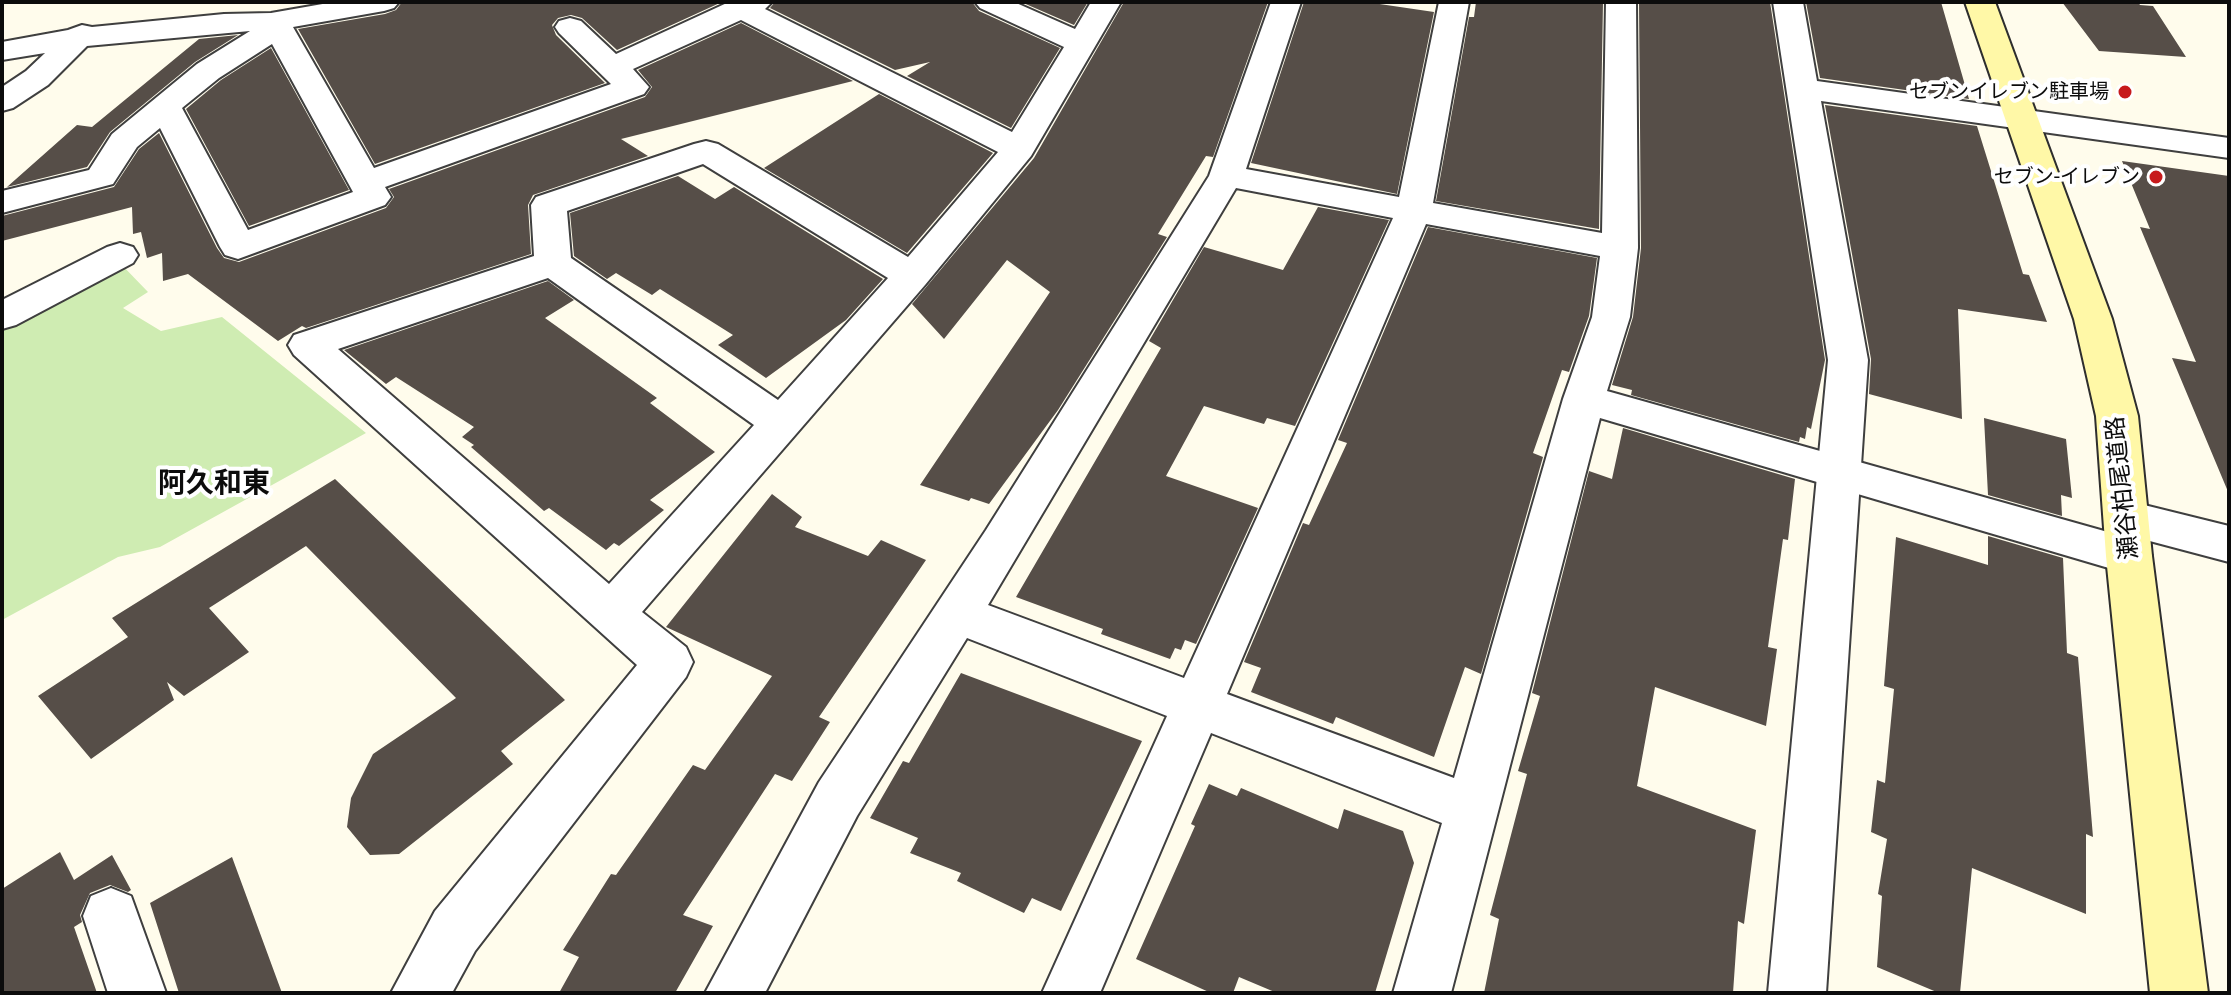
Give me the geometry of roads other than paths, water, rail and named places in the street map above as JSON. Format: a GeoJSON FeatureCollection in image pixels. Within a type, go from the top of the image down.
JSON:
{"type":"FeatureCollection","features":[{"type":"Feature","properties":{"kind":"main road","name":"瀬谷柏尾道路"},"geometry":{"type":"LineString","coordinates":[[1980,2],[2093,319],[2117,416],[2179,993]]}},
{"type":"Feature","properties":{"kind":"street"},"geometry":{"type":"LineString","coordinates":[[2,101],[37,78],[77,38],[131,2]]}},
{"type":"Feature","properties":{"kind":"street"},"geometry":{"type":"LineString","coordinates":[[2,51],[77,38],[224,23],[275,22],[384,2]]}},
{"type":"Feature","properties":{"kind":"street"},"geometry":{"type":"LineString","coordinates":[[990,2],[1081,43]]}},
{"type":"Feature","properties":{"kind":"street"},"geometry":{"type":"LineString","coordinates":[[611,614],[912,276],[1019,149],[1106,2]]}},
{"type":"Feature","properties":{"kind":"street"},"geometry":{"type":"LineString","coordinates":[[734,993],[838,799],[1011,530],[1226,176],[1286,2]]}},
{"type":"Feature","properties":{"kind":"street"},"geometry":{"type":"LineString","coordinates":[[1071,993],[1414,211],[1454,2]]}},
{"type":"Feature","properties":{"kind":"street"},"geometry":{"type":"LineString","coordinates":[[1422,993],[1584,399],[1611,317],[1620,248],[1621,2]]}},
{"type":"Feature","properties":{"kind":"street"},"geometry":{"type":"LineString","coordinates":[[1788,2],[1848,360],[1797,993]]}},
{"type":"Feature","properties":{"kind":"street"},"geometry":{"type":"LineString","coordinates":[[367,182],[630,84],[748,5],[1019,149]]}},
{"type":"Feature","properties":{"kind":"street"},"geometry":{"type":"LineString","coordinates":[[2,202],[101,177],[124,141],[208,71],[272,31],[275,22]]}},
{"type":"Feature","properties":{"kind":"street"},"geometry":{"type":"LineString","coordinates":[[165,106],[238,247],[373,197],[275,22]]}},
{"type":"Feature","properties":{"kind":"street"},"geometry":{"type":"LineString","coordinates":[[570,27],[630,84]]}},
{"type":"Feature","properties":{"kind":"street"},"geometry":{"type":"LineString","coordinates":[[1803,89],[2229,148]]}},
{"type":"Feature","properties":{"kind":"street"},"geometry":{"type":"LineString","coordinates":[[553,263],[549,205],[706,151],[912,276]]}},
{"type":"Feature","properties":{"kind":"street"},"geometry":{"type":"LineString","coordinates":[[1226,176],[1620,248]]}},
{"type":"Feature","properties":{"kind":"street"},"geometry":{"type":"LineString","coordinates":[[2,316],[120,255]]}},
{"type":"Feature","properties":{"kind":"street"},"geometry":{"type":"LineString","coordinates":[[553,263],[781,423]]}},
{"type":"Feature","properties":{"kind":"street"},"geometry":{"type":"LineString","coordinates":[[420,993],[455,931],[669,662],[308,345],[553,263]]}},
{"type":"Feature","properties":{"kind":"street"},"geometry":{"type":"LineString","coordinates":[[1584,399],[1840,473],[2129,538],[2229,544]]}},
{"type":"Feature","properties":{"kind":"street"},"geometry":{"type":"LineString","coordinates":[[956,613],[1472,810]]}},
{"type":"Feature","properties":{"kind":"street"},"geometry":{"type":"LineString","coordinates":[[111,916],[137,993]]}},
{"type":"Feature","properties":{"kind":"place","name":"セブンイレブン駐車場"},"geometry":{"type":"Point","coordinates":[2125,92]}},
{"type":"Feature","properties":{"kind":"place","name":"セブン-イレブン"},"geometry":{"type":"Point","coordinates":[2156,177]}},
{"type":"Feature","properties":{"kind":"district","name":"阿久和東"},"geometry":{"type":"Point","coordinates":[214,484]}}]}
